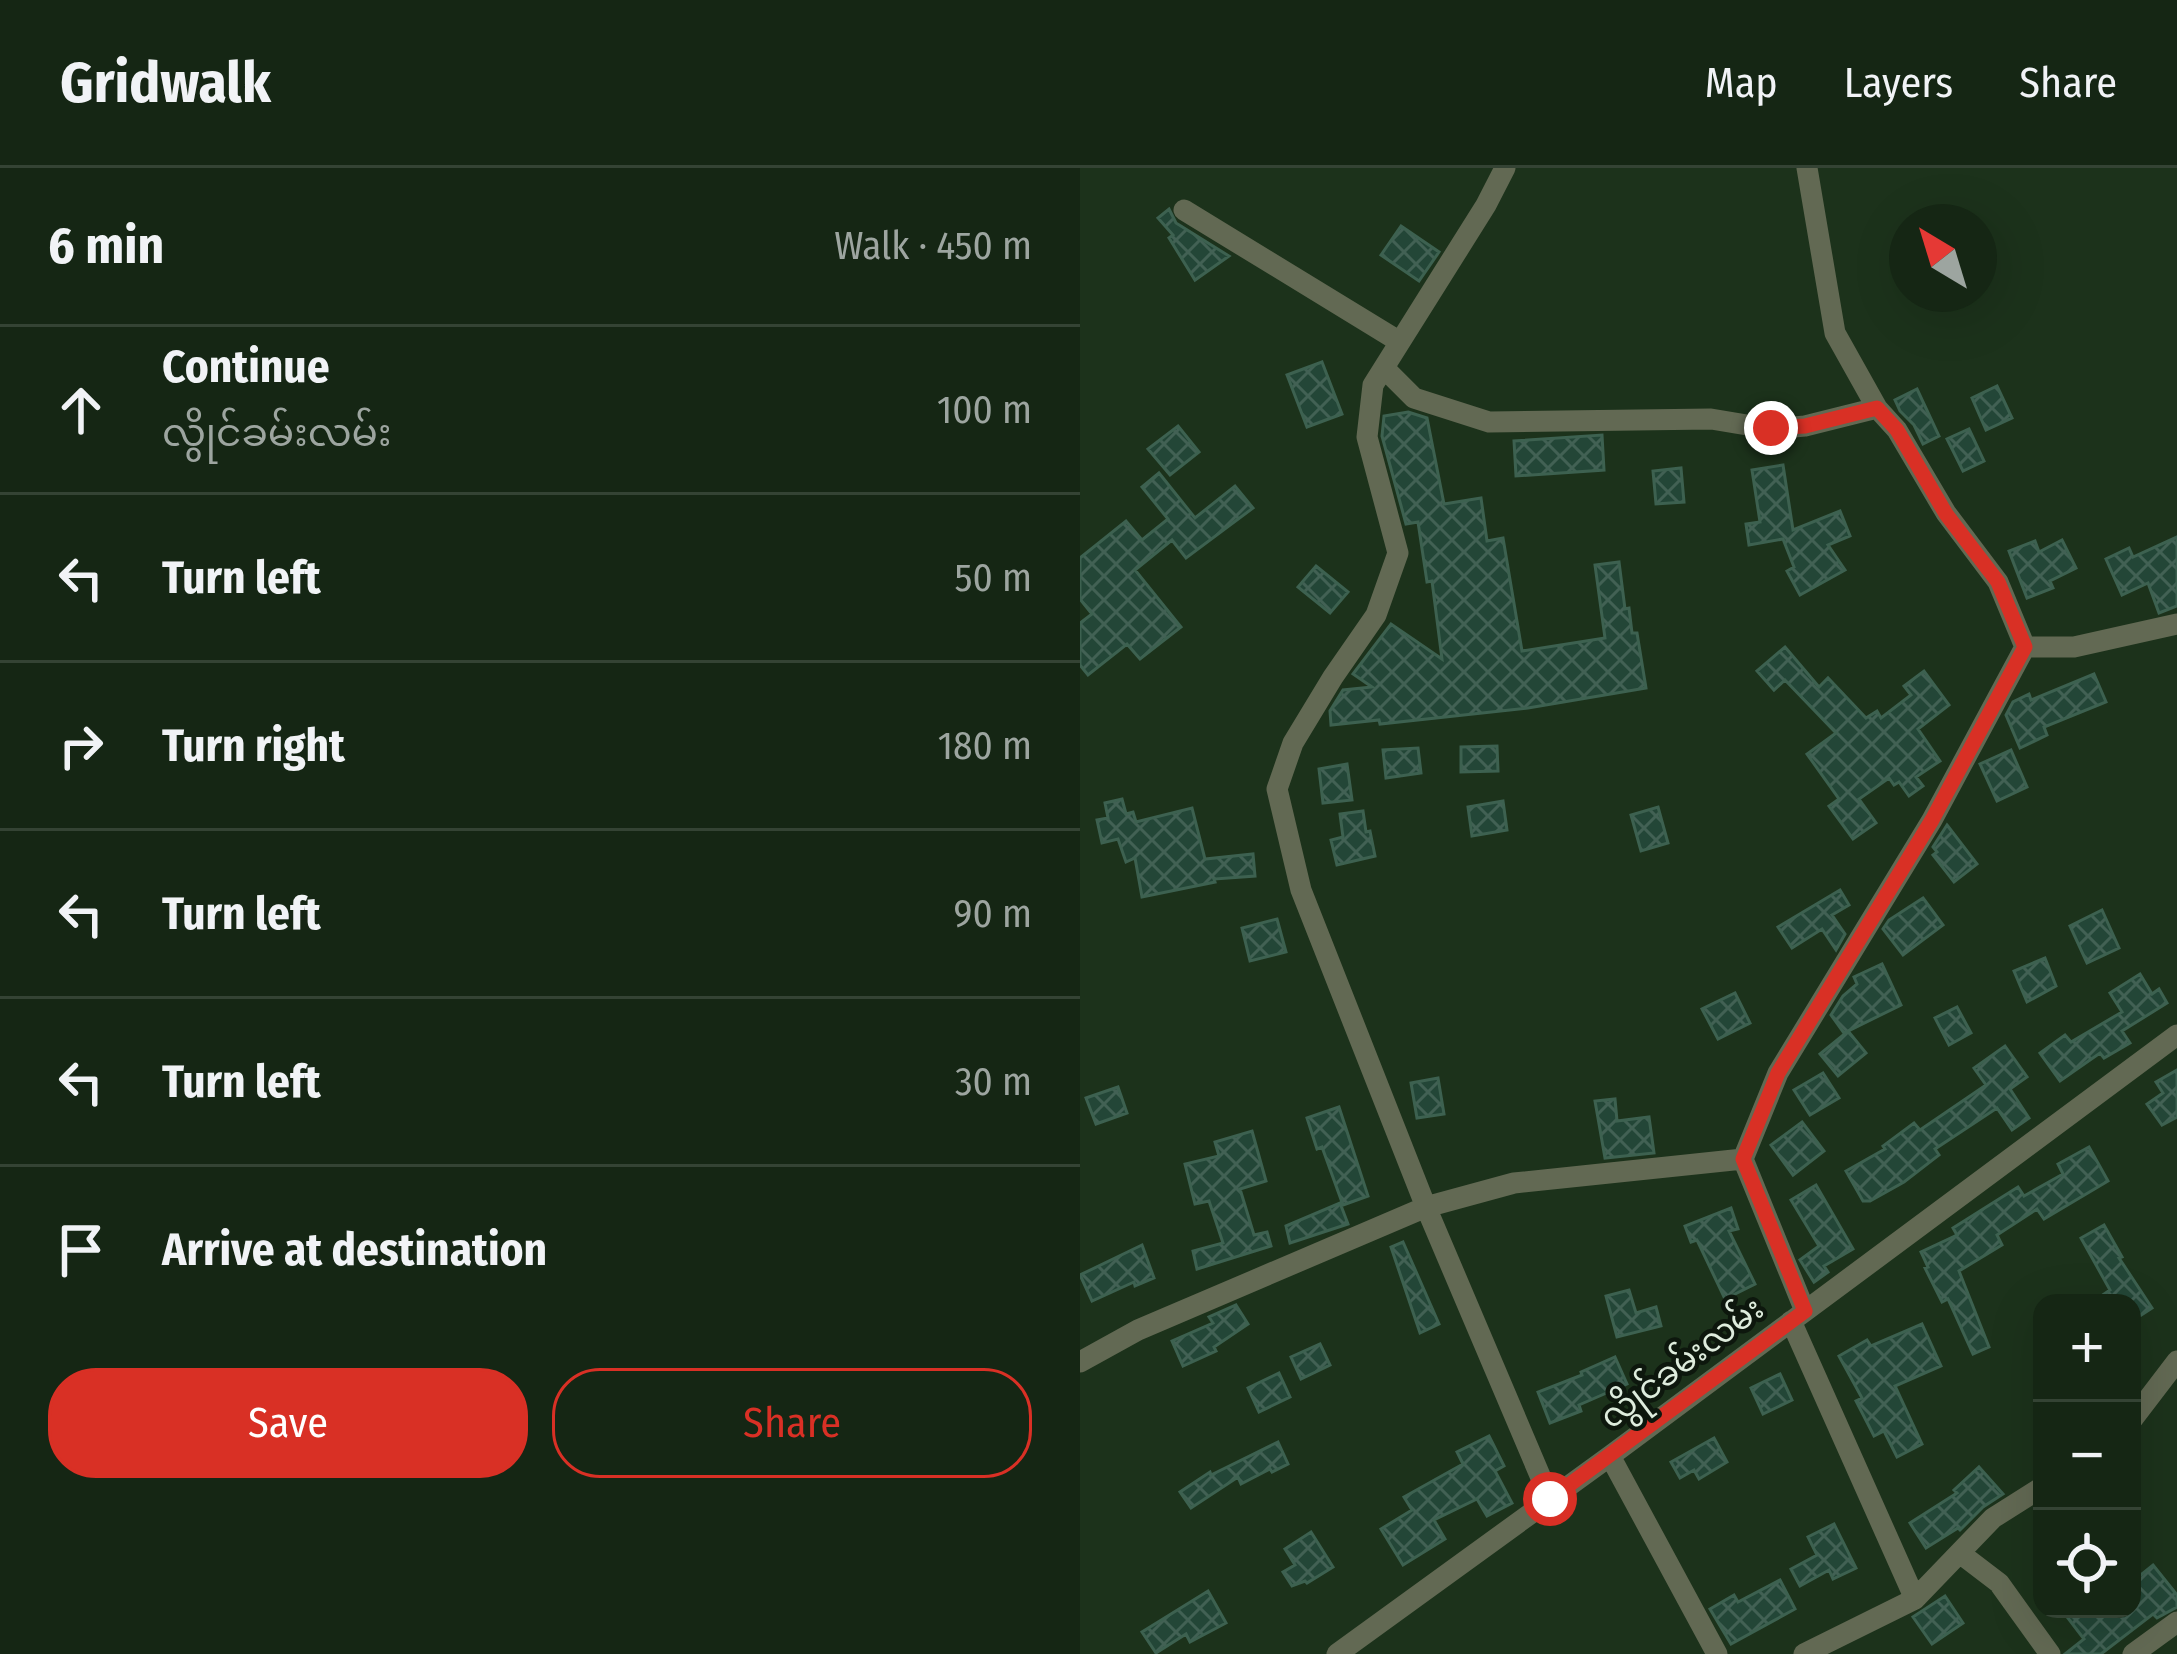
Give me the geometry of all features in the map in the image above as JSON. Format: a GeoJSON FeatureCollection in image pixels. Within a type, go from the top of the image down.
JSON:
{"type":"FeatureCollection","features":[{"type":"Feature","properties":{"kind":"street"},"geometry":{"type":"LineString","coordinates":[[1505,168],[1373,386],[1367,437],[1398,553],[1376,615],[1293,743],[1277,790],[1301,890],[1426,1207],[1550,1499]]}},
{"type":"Feature","properties":{"kind":"street"},"geometry":{"type":"LineString","coordinates":[[1807,168],[1835,333],[1946,514],[1998,582],[2025,647]]}},
{"type":"Feature","properties":{"kind":"street"},"geometry":{"type":"LineString","coordinates":[[1184,210],[1400,342]]}},
{"type":"Feature","properties":{"kind":"street"},"geometry":{"type":"LineString","coordinates":[[1384,368],[1414,398],[1489,422],[1711,419],[1771,428],[1805,426],[1877,408]]}},
{"type":"Feature","properties":{"kind":"street"},"geometry":{"type":"LineString","coordinates":[[2025,647],[2074,647],[2177,624]]}},
{"type":"Feature","properties":{"kind":"street"},"geometry":{"type":"LineString","coordinates":[[1915,1599],[1798,1316],[1743,1159],[1778,1073],[1932,820],[2025,647]]}},
{"type":"Feature","properties":{"kind":"street","name":"လွိုင်ခမ်းလမ်း"},"geometry":{"type":"LineString","coordinates":[[1337,1654],[2177,1035]]}},
{"type":"Feature","properties":{"kind":"street"},"geometry":{"type":"LineString","coordinates":[[1080,1362],[1138,1330],[1426,1207],[1514,1183],[1743,1159]]}},
{"type":"Feature","properties":{"kind":"street"},"geometry":{"type":"LineString","coordinates":[[2141,1408],[2177,1361]]}},
{"type":"Feature","properties":{"kind":"street"},"geometry":{"type":"LineString","coordinates":[[1610,1456],[1718,1654]]}},
{"type":"Feature","properties":{"kind":"street"},"geometry":{"type":"LineString","coordinates":[[1804,1654],[1915,1599],[1993,1518],[2033,1492]]}},
{"type":"Feature","properties":{"kind":"street"},"geometry":{"type":"LineString","coordinates":[[1961,1554],[1999,1583],[2050,1654]]}},
{"type":"Feature","properties":{"kind":"street"},"geometry":{"type":"LineString","coordinates":[[2133,1654],[2177,1622]]}},
{"type":"Feature","properties":{"kind":"building"},"geometry":{"type":"Polygon","coordinates":[[[1169,209],[1176,223],[1229,256],[1195,280],[1169,238],[1173,235],[1158,218],[1169,209]]]}},
{"type":"Feature","properties":{"kind":"building"},"geometry":{"type":"Polygon","coordinates":[[[1401,226],[1439,252],[1419,281],[1381,255],[1401,226]]]}},
{"type":"Feature","properties":{"kind":"building"},"geometry":{"type":"Polygon","coordinates":[[[1322,362],[1342,414],[1307,427],[1287,375],[1322,362]]]}},
{"type":"Feature","properties":{"kind":"building"},"geometry":{"type":"Polygon","coordinates":[[[1997,386],[2012,418],[1986,430],[1972,398],[1997,386]]]}},
{"type":"Feature","properties":{"kind":"building"},"geometry":{"type":"Polygon","coordinates":[[[1917,389],[1939,436],[1923,444],[1895,400],[1917,389]]]}},
{"type":"Feature","properties":{"kind":"building"},"geometry":{"type":"Polygon","coordinates":[[[1408,412],[1427,418],[1444,504],[1481,498],[1487,541],[1503,538],[1522,651],[1605,638],[1595,565],[1619,562],[1625,609],[1629,608],[1632,633],[1637,633],[1646,688],[1528,708],[1331,725],[1330,711],[1343,690],[1372,687],[1353,674],[1391,624],[1442,659],[1432,581],[1427,582],[1418,522],[1406,524],[1382,436],[1384,416],[1408,412]]]}},
{"type":"Feature","properties":{"kind":"building"},"geometry":{"type":"Polygon","coordinates":[[[1178,426],[1199,452],[1170,475],[1148,449],[1178,426]]]}},
{"type":"Feature","properties":{"kind":"building"},"geometry":{"type":"Polygon","coordinates":[[[1969,429],[1984,461],[1963,471],[1947,439],[1969,429]]]}},
{"type":"Feature","properties":{"kind":"building"},"geometry":{"type":"Polygon","coordinates":[[[1602,435],[1604,470],[1516,476],[1514,441],[1602,435]]]}},
{"type":"Feature","properties":{"kind":"building"},"geometry":{"type":"Polygon","coordinates":[[[1783,465],[1793,530],[1840,511],[1850,536],[1828,545],[1845,570],[1800,595],[1787,571],[1794,567],[1783,539],[1749,545],[1746,524],[1760,522],[1752,470],[1783,465]]]}},
{"type":"Feature","properties":{"kind":"building"},"geometry":{"type":"Polygon","coordinates":[[[1681,468],[1684,502],[1656,504],[1653,471],[1681,468]]]}},
{"type":"Feature","properties":{"kind":"building"},"geometry":{"type":"Polygon","coordinates":[[[1159,473],[1195,518],[1235,486],[1253,508],[1186,558],[1172,540],[1135,570],[1181,627],[1140,659],[1127,644],[1088,675],[1080,665],[1080,623],[1092,614],[1080,599],[1080,558],[1126,521],[1142,540],[1168,519],[1142,487],[1159,473]]]}},
{"type":"Feature","properties":{"kind":"building"},"geometry":{"type":"Polygon","coordinates":[[[2177,537],[2177,606],[2159,613],[2148,583],[2122,595],[2106,559],[2129,548],[2133,557],[2177,537]]]}},
{"type":"Feature","properties":{"kind":"building"},"geometry":{"type":"Polygon","coordinates":[[[2062,540],[2076,568],[2050,581],[2053,588],[2027,598],[2009,551],[2035,541],[2039,552],[2062,540]]]}},
{"type":"Feature","properties":{"kind":"building"},"geometry":{"type":"Polygon","coordinates":[[[1316,566],[1348,592],[1330,613],[1298,587],[1316,566]]]}},
{"type":"Feature","properties":{"kind":"building"},"geometry":{"type":"Polygon","coordinates":[[[1785,647],[1819,687],[1828,678],[1866,718],[1877,711],[1881,718],[1911,695],[1904,686],[1924,671],[1949,705],[1918,729],[1940,761],[1916,777],[1923,786],[1909,796],[1899,782],[1894,785],[1889,778],[1859,799],[1876,823],[1853,839],[1829,806],[1839,799],[1807,754],[1836,733],[1785,680],[1774,690],[1757,671],[1785,647]]]}},
{"type":"Feature","properties":{"kind":"building"},"geometry":{"type":"Polygon","coordinates":[[[2094,674],[2106,702],[2044,727],[2047,735],[2020,748],[2006,715],[2013,702],[2029,694],[2031,700],[2094,674]]]}},
{"type":"Feature","properties":{"kind":"building"},"geometry":{"type":"Polygon","coordinates":[[[1497,746],[1498,771],[1461,772],[1461,747],[1497,746]]]}},
{"type":"Feature","properties":{"kind":"building"},"geometry":{"type":"Polygon","coordinates":[[[1418,748],[1421,773],[1386,778],[1383,750],[1418,748]]]}},
{"type":"Feature","properties":{"kind":"building"},"geometry":{"type":"Polygon","coordinates":[[[2011,750],[2027,787],[1997,801],[1980,764],[2011,750]]]}},
{"type":"Feature","properties":{"kind":"building"},"geometry":{"type":"Polygon","coordinates":[[[1347,764],[1352,800],[1323,803],[1319,769],[1347,764]]]}},
{"type":"Feature","properties":{"kind":"building"},"geometry":{"type":"Polygon","coordinates":[[[1122,799],[1126,814],[1133,812],[1136,822],[1192,808],[1205,859],[1253,854],[1255,876],[1214,879],[1142,897],[1135,858],[1126,862],[1118,839],[1102,843],[1097,820],[1108,818],[1105,803],[1122,799]]]}},
{"type":"Feature","properties":{"kind":"building"},"geometry":{"type":"Polygon","coordinates":[[[1503,801],[1507,830],[1472,836],[1468,807],[1503,801]]]}},
{"type":"Feature","properties":{"kind":"building"},"geometry":{"type":"Polygon","coordinates":[[[1658,807],[1668,843],[1641,851],[1631,815],[1658,807]]]}},
{"type":"Feature","properties":{"kind":"building"},"geometry":{"type":"Polygon","coordinates":[[[1363,811],[1375,856],[1337,865],[1331,840],[1343,837],[1340,814],[1363,811]]]}},
{"type":"Feature","properties":{"kind":"building"},"geometry":{"type":"Polygon","coordinates":[[[1947,825],[1977,864],[1954,882],[1933,855],[1947,825]]]}},
{"type":"Feature","properties":{"kind":"building"},"geometry":{"type":"Polygon","coordinates":[[[1840,890],[1849,905],[1832,915],[1845,934],[1836,950],[1822,929],[1792,948],[1778,927],[1840,890]]]}},
{"type":"Feature","properties":{"kind":"building"},"geometry":{"type":"Polygon","coordinates":[[[1923,898],[1943,925],[1903,955],[1883,929],[1923,898]]]}},
{"type":"Feature","properties":{"kind":"building"},"geometry":{"type":"Polygon","coordinates":[[[2102,910],[2119,948],[2087,963],[2070,926],[2102,910]]]}},
{"type":"Feature","properties":{"kind":"building"},"geometry":{"type":"Polygon","coordinates":[[[1277,919],[1286,952],[1250,961],[1242,928],[1277,919]]]}},
{"type":"Feature","properties":{"kind":"building"},"geometry":{"type":"Polygon","coordinates":[[[2045,958],[2056,986],[2027,1002],[2014,971],[2045,958]]]}},
{"type":"Feature","properties":{"kind":"building"},"geometry":{"type":"Polygon","coordinates":[[[1882,964],[1901,1005],[1844,1033],[1831,1015],[1857,984],[1854,977],[1882,964]]]}},
{"type":"Feature","properties":{"kind":"building"},"geometry":{"type":"Polygon","coordinates":[[[2140,974],[2152,994],[2159,989],[2167,1003],[2122,1031],[2130,1043],[2104,1058],[2100,1053],[2060,1081],[2040,1053],[2065,1035],[2071,1042],[2122,1012],[2110,993],[2140,974]]]}},
{"type":"Feature","properties":{"kind":"building"},"geometry":{"type":"Polygon","coordinates":[[[1735,993],[1750,1023],[1718,1039],[1702,1009],[1735,993]]]}},
{"type":"Feature","properties":{"kind":"building"},"geometry":{"type":"Polygon","coordinates":[[[1957,1007],[1971,1033],[1949,1045],[1935,1018],[1957,1007]]]}},
{"type":"Feature","properties":{"kind":"building"},"geometry":{"type":"Polygon","coordinates":[[[1848,1031],[1866,1053],[1838,1076],[1820,1054],[1848,1031]]]}},
{"type":"Feature","properties":{"kind":"building"},"geometry":{"type":"Polygon","coordinates":[[[2005,1046],[2027,1077],[2010,1089],[2029,1118],[2012,1130],[1997,1108],[1935,1149],[1939,1155],[1904,1182],[1863,1201],[1846,1171],[1885,1149],[1914,1123],[1920,1130],[1986,1085],[1974,1068],[2005,1046]]]}},
{"type":"Feature","properties":{"kind":"building"},"geometry":{"type":"Polygon","coordinates":[[[2177,1070],[2177,1117],[2162,1125],[2147,1104],[2163,1093],[2156,1082],[2177,1070]]]}},
{"type":"Feature","properties":{"kind":"building"},"geometry":{"type":"Polygon","coordinates":[[[1823,1073],[1839,1098],[1810,1115],[1794,1090],[1823,1073]]]}},
{"type":"Feature","properties":{"kind":"building"},"geometry":{"type":"Polygon","coordinates":[[[1438,1078],[1444,1114],[1417,1118],[1411,1083],[1438,1078]]]}},
{"type":"Feature","properties":{"kind":"building"},"geometry":{"type":"Polygon","coordinates":[[[1118,1087],[1127,1113],[1096,1124],[1086,1098],[1118,1087]]]}},
{"type":"Feature","properties":{"kind":"building"},"geometry":{"type":"Polygon","coordinates":[[[1615,1099],[1617,1121],[1649,1117],[1654,1153],[1605,1158],[1595,1101],[1615,1099]]]}},
{"type":"Feature","properties":{"kind":"building"},"geometry":{"type":"Polygon","coordinates":[[[1339,1107],[1368,1196],[1343,1205],[1307,1118],[1339,1107]]]}},
{"type":"Feature","properties":{"kind":"building"},"geometry":{"type":"Polygon","coordinates":[[[1802,1122],[1824,1151],[1793,1175],[1771,1145],[1802,1122]]]}},
{"type":"Feature","properties":{"kind":"building"},"geometry":{"type":"Polygon","coordinates":[[[1252,1131],[1266,1181],[1240,1189],[1254,1235],[1267,1232],[1271,1246],[1197,1269],[1193,1251],[1223,1243],[1209,1201],[1195,1204],[1185,1164],[1219,1156],[1215,1142],[1252,1131]]]}},
{"type":"Feature","properties":{"kind":"building"},"geometry":{"type":"Polygon","coordinates":[[[2089,1147],[2108,1181],[2044,1219],[2037,1209],[1997,1235],[2002,1245],[1959,1271],[1989,1347],[1973,1354],[1948,1299],[1942,1302],[1921,1252],[1957,1235],[1953,1228],[2018,1187],[2024,1196],[2063,1174],[2058,1164],[2089,1147]]]}},
{"type":"Feature","properties":{"kind":"building"},"geometry":{"type":"Polygon","coordinates":[[[1816,1185],[1853,1249],[1824,1266],[1828,1272],[1814,1282],[1800,1260],[1819,1246],[1791,1200],[1816,1185]]]}},
{"type":"Feature","properties":{"kind":"building"},"geometry":{"type":"Polygon","coordinates":[[[1340,1203],[1348,1224],[1290,1243],[1286,1226],[1340,1203]]]}},
{"type":"Feature","properties":{"kind":"building"},"geometry":{"type":"Polygon","coordinates":[[[1731,1208],[1738,1229],[1729,1231],[1755,1284],[1725,1299],[1697,1240],[1691,1242],[1685,1226],[1731,1208]]]}},
{"type":"Feature","properties":{"kind":"building"},"geometry":{"type":"Polygon","coordinates":[[[2104,1225],[2152,1308],[2141,1315],[2141,1294],[2104,1294],[2110,1290],[2081,1238],[2104,1225]]]}},
{"type":"Feature","properties":{"kind":"building"},"geometry":{"type":"Polygon","coordinates":[[[1403,1242],[1439,1324],[1420,1333],[1391,1247],[1403,1242]]]}},
{"type":"Feature","properties":{"kind":"building"},"geometry":{"type":"Polygon","coordinates":[[[1142,1245],[1154,1278],[1092,1301],[1080,1275],[1142,1245]]]}},
{"type":"Feature","properties":{"kind":"building"},"geometry":{"type":"Polygon","coordinates":[[[1629,1290],[1636,1313],[1656,1307],[1661,1326],[1617,1337],[1606,1296],[1629,1290]]]}},
{"type":"Feature","properties":{"kind":"building"},"geometry":{"type":"Polygon","coordinates":[[[1236,1305],[1248,1324],[1214,1347],[1216,1351],[1183,1366],[1172,1341],[1213,1323],[1209,1317],[1236,1305]]]}},
{"type":"Feature","properties":{"kind":"building"},"geometry":{"type":"Polygon","coordinates":[[[1922,1324],[1941,1366],[1895,1386],[1922,1444],[1897,1457],[1884,1431],[1874,1436],[1856,1401],[1862,1398],[1839,1356],[1867,1340],[1871,1346],[1922,1324]]]}},
{"type":"Feature","properties":{"kind":"building"},"geometry":{"type":"Polygon","coordinates":[[[1320,1344],[1330,1365],[1301,1379],[1291,1357],[1320,1344]]]}},
{"type":"Feature","properties":{"kind":"building"},"geometry":{"type":"Polygon","coordinates":[[[1615,1357],[1627,1384],[1550,1423],[1538,1392],[1615,1357]]]}},
{"type":"Feature","properties":{"kind":"building"},"geometry":{"type":"Polygon","coordinates":[[[1279,1373],[1290,1397],[1259,1412],[1248,1388],[1279,1373]]]}},
{"type":"Feature","properties":{"kind":"building"},"geometry":{"type":"Polygon","coordinates":[[[1780,1374],[1792,1400],[1763,1414],[1751,1388],[1780,1374]]]}},
{"type":"Feature","properties":{"kind":"building"},"geometry":{"type":"Polygon","coordinates":[[[1489,1436],[1504,1466],[1495,1471],[1512,1503],[1487,1516],[1477,1499],[1434,1520],[1445,1539],[1403,1565],[1381,1529],[1412,1510],[1404,1497],[1463,1464],[1457,1452],[1489,1436]]]}},
{"type":"Feature","properties":{"kind":"building"},"geometry":{"type":"Polygon","coordinates":[[[1714,1438],[1727,1462],[1699,1479],[1694,1470],[1680,1478],[1671,1462],[1714,1438]]]}},
{"type":"Feature","properties":{"kind":"building"},"geometry":{"type":"Polygon","coordinates":[[[1278,1442],[1288,1464],[1241,1484],[1238,1477],[1191,1508],[1180,1492],[1210,1472],[1278,1442]]]}},
{"type":"Feature","properties":{"kind":"building"},"geometry":{"type":"Polygon","coordinates":[[[1979,1467],[2003,1494],[1960,1530],[1926,1548],[1910,1523],[1957,1493],[1954,1490],[1979,1467]]]}},
{"type":"Feature","properties":{"kind":"building"},"geometry":{"type":"Polygon","coordinates":[[[1834,1524],[1856,1568],[1833,1579],[1829,1570],[1800,1586],[1791,1569],[1817,1555],[1808,1537],[1834,1524]]]}},
{"type":"Feature","properties":{"kind":"building"},"geometry":{"type":"Polygon","coordinates":[[[1311,1532],[1333,1567],[1292,1586],[1283,1572],[1295,1565],[1285,1549],[1311,1532]]]}},
{"type":"Feature","properties":{"kind":"building"},"geometry":{"type":"Polygon","coordinates":[[[2153,1565],[2177,1595],[2177,1607],[2157,1618],[2153,1614],[2101,1654],[2065,1654],[2084,1639],[2068,1618],[2141,1618],[2141,1575],[2153,1565]]]}},
{"type":"Feature","properties":{"kind":"building"},"geometry":{"type":"Polygon","coordinates":[[[1780,1580],[1795,1609],[1731,1644],[1710,1609],[1734,1595],[1738,1602],[1780,1580]]]}},
{"type":"Feature","properties":{"kind":"building"},"geometry":{"type":"Polygon","coordinates":[[[1208,1591],[1226,1623],[1190,1642],[1186,1634],[1156,1653],[1142,1632],[1208,1591]]]}},
{"type":"Feature","properties":{"kind":"building"},"geometry":{"type":"Polygon","coordinates":[[[1945,1596],[1963,1623],[1932,1644],[1913,1617],[1945,1596]]]}},
{"type":"Feature","properties":{"kind":"route"},"geometry":{"type":"LineString","coordinates":[[1550,1499],[1805,1311],[1743,1159],[1778,1073],[1932,820],[2025,647],[1998,582],[1946,514],[1897,430],[1877,408],[1805,426],[1771,428]]}}]}
